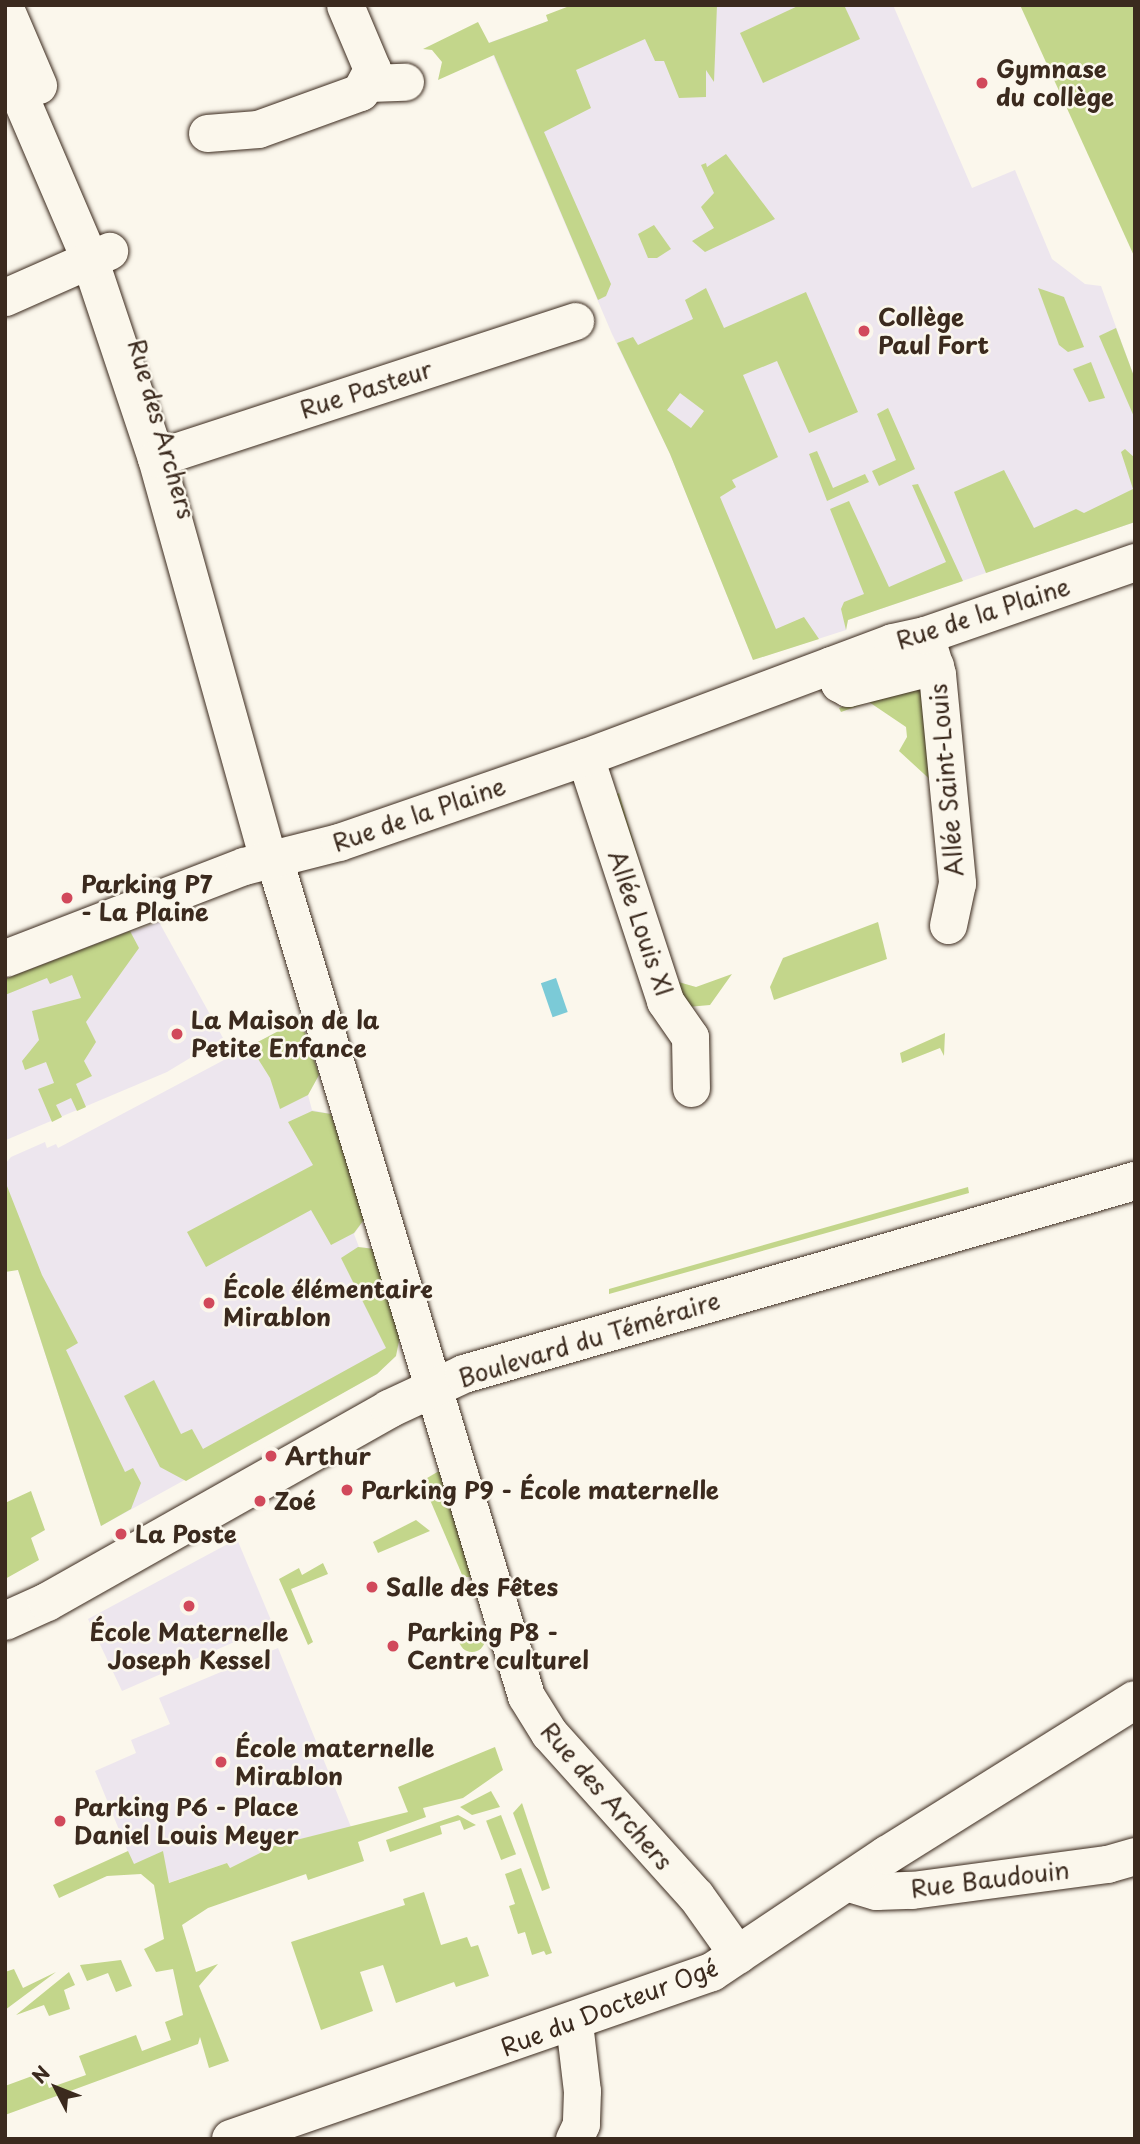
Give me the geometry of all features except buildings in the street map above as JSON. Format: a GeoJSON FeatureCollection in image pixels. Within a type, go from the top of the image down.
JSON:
{"type":"FeatureCollection","features":[{"type":"Feature","properties":{"kind":"main road","name":"Boulevard du Téméraire"},"geometry":{"type":"LineString","coordinates":[[5,1621],[47,1602],[432,1389],[482,1368],[1135,1181]]}},
{"type":"Feature","properties":{"kind":"main road","name":"Rue du Docteur Ogé"},"geometry":{"type":"LineString","coordinates":[[231,2139],[574,2024],[712,1972],[846,1882],[1135,1700]]}},
{"type":"Feature","properties":{"kind":"street"},"geometry":{"type":"LineString","coordinates":[[207,133],[258,129],[351,99],[368,83],[372,69],[345,5]]}},
{"type":"Feature","properties":{"kind":"street","name":"Rue des Archers"},"geometry":{"type":"LineString","coordinates":[[5,8],[99,254],[276,804],[285,840],[274,859],[432,1389],[535,1714],[696,1896],[738,1955]]}},
{"type":"Feature","properties":{"kind":"street","name":"Rue des Archers"},"geometry":{"type":"LineString","coordinates":[[5,62],[99,254]]}},
{"type":"Feature","properties":{"kind":"street"},"geometry":{"type":"LineString","coordinates":[[368,83],[405,82]]}},
{"type":"Feature","properties":{"kind":"street"},"geometry":{"type":"LineString","coordinates":[[5,297],[99,254]]}},
{"type":"Feature","properties":{"kind":"street","name":"Rue Pasteur"},"geometry":{"type":"LineString","coordinates":[[163,456],[575,321]]}},
{"type":"Feature","properties":{"kind":"street","name":"Rue de la Plaine"},"geometry":{"type":"LineString","coordinates":[[5,958],[244,866],[339,842],[585,757],[831,664],[839,683],[848,688],[1135,562]]}},
{"type":"Feature","properties":{"kind":"street","name":"Allée Saint-Louis"},"geometry":{"type":"LineString","coordinates":[[930,650],[957,883],[948,925]]}},
{"type":"Feature","properties":{"kind":"street","name":"Allée Louis XI"},"geometry":{"type":"LineString","coordinates":[[585,757],[665,1000],[690,1037],[691,1088]]}},
{"type":"Feature","properties":{"kind":"street","name":"Rue Baudouin"},"geometry":{"type":"LineString","coordinates":[[846,1882],[876,1891],[912,1890],[1107,1864],[1135,1856]]}},
{"type":"Feature","properties":{"kind":"street"},"geometry":{"type":"LineString","coordinates":[[574,2024],[582,2091],[581,2124],[574,2139]]}},
{"type":"Feature","properties":{"kind":"shaded area","name":"Collège Paul Fort"},"geometry":{"type":"Polygon","coordinates":[[[592,5],[893,5],[972,188],[1015,170],[1052,259],[1085,284],[1101,286],[1135,379],[1135,522],[848,620],[846,630],[753,660],[670,454],[612,334],[488,43],[592,5]]]}},
{"type":"Feature","properties":{"kind":"shaded area"},"geometry":{"type":"Polygon","coordinates":[[[159,922],[223,1038],[167,1072],[6,1140],[5,979],[159,922]]]}},
{"type":"Feature","properties":{"kind":"shaded area","name":"École élémentaire Mirablon"},"geometry":{"type":"Polygon","coordinates":[[[288,1026],[305,1032],[319,1075],[308,1095],[312,1110],[331,1114],[366,1217],[354,1234],[359,1247],[375,1249],[396,1356],[377,1374],[101,1526],[5,1230],[5,1164],[11,1157],[45,1142],[47,1148],[56,1144],[58,1148],[288,1026]]]}},
{"type":"Feature","properties":{"kind":"shaded area","name":"École Maternelle Joseph Kessel"},"geometry":{"type":"Polygon","coordinates":[[[237,1539],[273,1625],[122,1691],[88,1619],[237,1539]]]}},
{"type":"Feature","properties":{"kind":"shaded area","name":"École maternelle Mirablon"},"geometry":{"type":"Polygon","coordinates":[[[278,1648],[351,1827],[276,1845],[230,1868],[227,1863],[168,1883],[133,1864],[95,1771],[136,1753],[131,1740],[170,1724],[159,1698],[278,1648]]]}},
{"type":"Feature","properties":{"kind":"green space"},"geometry":{"type":"Polygon","coordinates":[[[572,5],[717,5],[714,82],[706,70],[706,97],[679,98],[664,61],[655,61],[645,39],[576,70],[591,108],[544,132],[611,284],[606,296],[598,300],[494,55],[438,80],[442,62],[432,50],[423,49],[478,22],[489,43],[548,21],[546,15],[572,5]]]}},
{"type":"Feature","properties":{"kind":"green space"},"geometry":{"type":"Polygon","coordinates":[[[800,5],[844,5],[860,39],[763,83],[740,33],[800,5]]]}},
{"type":"Feature","properties":{"kind":"green space"},"geometry":{"type":"Polygon","coordinates":[[[1020,5],[1135,5],[1135,258],[1020,5]]]}},
{"type":"Feature","properties":{"kind":"green space"},"geometry":{"type":"Polygon","coordinates":[[[726,154],[775,219],[705,252],[692,241],[714,228],[701,207],[714,193],[701,165],[706,163],[707,167],[726,154]]]}},
{"type":"Feature","properties":{"kind":"green space"},"geometry":{"type":"Polygon","coordinates":[[[654,225],[671,249],[657,258],[648,258],[638,234],[654,225]]]}},
{"type":"Feature","properties":{"kind":"green space"},"geometry":{"type":"Polygon","coordinates":[[[706,288],[724,328],[806,292],[858,412],[809,433],[777,361],[743,375],[778,457],[732,480],[736,487],[720,497],[776,629],[804,617],[819,639],[753,660],[670,454],[617,343],[633,337],[638,345],[693,319],[685,300],[706,288]],[[680,393],[667,410],[691,428],[704,411],[680,393]]]}},
{"type":"Feature","properties":{"kind":"green space"},"geometry":{"type":"Polygon","coordinates":[[[1038,288],[1064,297],[1084,347],[1068,352],[1059,345],[1038,288]]]}},
{"type":"Feature","properties":{"kind":"green space"},"geometry":{"type":"Polygon","coordinates":[[[1116,328],[1135,379],[1135,419],[1099,336],[1116,328]]]}},
{"type":"Feature","properties":{"kind":"green space"},"geometry":{"type":"Polygon","coordinates":[[[1091,362],[1105,398],[1089,402],[1073,369],[1091,362]]]}},
{"type":"Feature","properties":{"kind":"green space"},"geometry":{"type":"Polygon","coordinates":[[[888,408],[915,469],[879,486],[872,471],[896,460],[877,414],[888,408]]]}},
{"type":"Feature","properties":{"kind":"green space"},"geometry":{"type":"Polygon","coordinates":[[[1125,449],[1135,458],[1135,522],[986,573],[954,492],[1004,470],[1034,528],[1076,509],[1084,513],[1133,489],[1121,452],[1125,449]]]}},
{"type":"Feature","properties":{"kind":"green space"},"geometry":{"type":"Polygon","coordinates":[[[817,451],[833,488],[865,474],[869,482],[827,501],[809,454],[817,451]]]}},
{"type":"Feature","properties":{"kind":"green space"},"geometry":{"type":"Polygon","coordinates":[[[918,484],[963,581],[848,620],[846,630],[841,609],[844,602],[864,594],[830,509],[849,501],[889,587],[946,562],[912,485],[918,484]]]}},
{"type":"Feature","properties":{"kind":"green space"},"geometry":{"type":"Polygon","coordinates":[[[918,680],[924,682],[936,785],[899,751],[907,737],[906,727],[869,702],[841,712],[839,708],[918,680]]]}},
{"type":"Feature","properties":{"kind":"green space"},"geometry":{"type":"Polygon","coordinates":[[[619,793],[675,981],[696,987],[732,974],[710,1005],[688,1007],[681,1001],[611,797],[619,793]]]}},
{"type":"Feature","properties":{"kind":"green space"},"geometry":{"type":"Polygon","coordinates":[[[878,922],[887,959],[774,1000],[770,987],[783,958],[878,922]]]}},
{"type":"Feature","properties":{"kind":"green space"},"geometry":{"type":"Polygon","coordinates":[[[130,931],[139,948],[86,1022],[96,1042],[84,1061],[92,1076],[76,1084],[86,1107],[77,1111],[71,1098],[56,1105],[62,1117],[52,1122],[38,1089],[54,1083],[46,1062],[25,1070],[22,1061],[39,1040],[32,1011],[81,998],[72,975],[50,984],[47,978],[5,995],[5,979],[130,931]]]}},
{"type":"Feature","properties":{"kind":"green space"},"geometry":{"type":"Polygon","coordinates":[[[288,1026],[305,1032],[319,1075],[308,1095],[280,1109],[270,1078],[250,1046],[288,1026]]]}},
{"type":"Feature","properties":{"kind":"green space"},"geometry":{"type":"Polygon","coordinates":[[[945,1033],[944,1056],[940,1048],[902,1063],[900,1053],[945,1033]]]}},
{"type":"Feature","properties":{"kind":"green space"},"geometry":{"type":"Polygon","coordinates":[[[312,1111],[331,1114],[366,1217],[354,1233],[331,1245],[311,1210],[206,1267],[187,1232],[313,1165],[288,1122],[312,1111]]]}},
{"type":"Feature","properties":{"kind":"green space"},"geometry":{"type":"Polygon","coordinates":[[[5,1181],[42,1275],[78,1343],[66,1350],[125,1472],[133,1468],[141,1483],[131,1509],[101,1526],[18,1270],[5,1272],[5,1181]]]}},
{"type":"Feature","properties":{"kind":"green space"},"geometry":{"type":"Polygon","coordinates":[[[968,1187],[969,1193],[609,1294],[609,1289],[968,1187]]]}},
{"type":"Feature","properties":{"kind":"green space"},"geometry":{"type":"Polygon","coordinates":[[[358,1247],[375,1249],[400,1336],[396,1356],[377,1374],[186,1481],[160,1467],[124,1396],[154,1380],[181,1434],[192,1429],[203,1449],[386,1348],[341,1258],[358,1247]]]}},
{"type":"Feature","properties":{"kind":"green space"},"geometry":{"type":"Polygon","coordinates":[[[439,1471],[472,1577],[463,1577],[422,1481],[439,1471]]]}},
{"type":"Feature","properties":{"kind":"green space"},"geometry":{"type":"Polygon","coordinates":[[[31,1491],[45,1530],[31,1538],[39,1560],[5,1579],[5,1503],[31,1491]]]}},
{"type":"Feature","properties":{"kind":"green space"},"geometry":{"type":"Polygon","coordinates":[[[416,1520],[430,1531],[378,1553],[373,1542],[416,1520]]]}},
{"type":"Feature","properties":{"kind":"green space"},"geometry":{"type":"Polygon","coordinates":[[[323,1563],[328,1574],[291,1589],[313,1642],[308,1645],[279,1579],[299,1568],[302,1575],[323,1563]]]}},
{"type":"Feature","properties":{"kind":"green space"},"geometry":{"type":"Polygon","coordinates":[[[472,1626],[481,1630],[485,1639],[481,1648],[472,1652],[463,1648],[459,1639],[463,1630],[472,1626]]]}},
{"type":"Feature","properties":{"kind":"green space"},"geometry":{"type":"Polygon","coordinates":[[[495,1747],[503,1770],[463,1798],[423,1808],[426,1817],[358,1842],[364,1861],[308,1880],[306,1874],[208,1908],[182,1925],[196,1972],[218,1964],[199,1986],[229,2061],[209,2068],[200,2037],[198,2044],[5,2115],[5,2086],[43,2072],[49,2088],[86,2075],[79,2056],[136,2035],[142,2051],[171,2040],[165,2022],[183,2015],[173,1969],[156,1972],[144,1949],[164,1939],[154,1885],[141,1874],[107,1876],[59,1898],[53,1885],[128,1851],[134,1864],[163,1851],[169,1883],[227,1863],[230,1868],[276,1845],[408,1812],[398,1787],[495,1747]]]}},
{"type":"Feature","properties":{"kind":"green space"},"geometry":{"type":"Polygon","coordinates":[[[491,1791],[500,1807],[472,1815],[460,1807],[491,1791]]]}},
{"type":"Feature","properties":{"kind":"green space"},"geometry":{"type":"Polygon","coordinates":[[[522,1803],[550,1888],[542,1891],[513,1813],[522,1803]]]}},
{"type":"Feature","properties":{"kind":"green space"},"geometry":{"type":"Polygon","coordinates":[[[458,1815],[476,1825],[464,1830],[460,1820],[440,1826],[442,1834],[390,1852],[386,1840],[458,1815]]]}},
{"type":"Feature","properties":{"kind":"green space"},"geometry":{"type":"Polygon","coordinates":[[[501,1815],[516,1854],[501,1860],[486,1821],[501,1815]]]}},
{"type":"Feature","properties":{"kind":"green space"},"geometry":{"type":"Polygon","coordinates":[[[521,1868],[552,1953],[546,1955],[544,1951],[532,1955],[525,1932],[518,1934],[509,1906],[515,1904],[505,1874],[521,1868]]]}},
{"type":"Feature","properties":{"kind":"green space"},"geometry":{"type":"Polygon","coordinates":[[[424,1892],[441,1945],[467,1937],[471,1947],[478,1945],[489,1976],[456,1987],[454,1982],[396,2003],[383,1965],[360,1972],[373,2011],[321,2030],[291,1942],[405,1905],[403,1899],[424,1892]]]}},
{"type":"Feature","properties":{"kind":"green space"},"geometry":{"type":"Polygon","coordinates":[[[121,1960],[132,1986],[116,1992],[108,1973],[87,1981],[80,1965],[121,1960]]]}},
{"type":"Feature","properties":{"kind":"green space"},"geometry":{"type":"Polygon","coordinates":[[[14,1969],[23,1988],[56,1972],[5,2010],[5,1972],[14,1969]]]}},
{"type":"Feature","properties":{"kind":"green space"},"geometry":{"type":"Polygon","coordinates":[[[69,1972],[75,1985],[64,1990],[70,2009],[49,2016],[44,2005],[16,2015],[69,1972]]]}},
{"type":"Feature","properties":{"kind":"water"},"geometry":{"type":"Polygon","coordinates":[[[556,978],[568,1012],[553,1017],[541,983],[556,978]]]}},
{"type":"Feature","properties":{"kind":"place","name":"Gymnase du collège"},"geometry":{"type":"Point","coordinates":[982,83]}},
{"type":"Feature","properties":{"kind":"place","name":"Collège Paul Fort"},"geometry":{"type":"Point","coordinates":[864,331]}},
{"type":"Feature","properties":{"kind":"place","name":"Parking P7 - La Plaine"},"geometry":{"type":"Point","coordinates":[67,898]}},
{"type":"Feature","properties":{"kind":"place","name":"La Maison de la Petite Enfance"},"geometry":{"type":"Point","coordinates":[177,1034]}},
{"type":"Feature","properties":{"kind":"place","name":"École élémentaire Mirablon"},"geometry":{"type":"Point","coordinates":[209,1303]}},
{"type":"Feature","properties":{"kind":"place","name":"Arthur"},"geometry":{"type":"Point","coordinates":[271,1456]}},
{"type":"Feature","properties":{"kind":"place","name":"Parking P9 - École maternelle"},"geometry":{"type":"Point","coordinates":[347,1490]}},
{"type":"Feature","properties":{"kind":"place","name":"Zoé"},"geometry":{"type":"Point","coordinates":[260,1501]}},
{"type":"Feature","properties":{"kind":"place","name":"La Poste"},"geometry":{"type":"Point","coordinates":[121,1534]}},
{"type":"Feature","properties":{"kind":"place","name":"Salle des Fêtes"},"geometry":{"type":"Point","coordinates":[372,1587]}},
{"type":"Feature","properties":{"kind":"place","name":"École Maternelle Joseph Kessel"},"geometry":{"type":"Point","coordinates":[189,1606]}},
{"type":"Feature","properties":{"kind":"place","name":"Parking P8 - Centre culturel"},"geometry":{"type":"Point","coordinates":[393,1646]}},
{"type":"Feature","properties":{"kind":"place","name":"École maternelle Mirablon"},"geometry":{"type":"Point","coordinates":[221,1762]}},
{"type":"Feature","properties":{"kind":"place","name":"Parking P6 - Place Daniel Louis Meyer"},"geometry":{"type":"Point","coordinates":[60,1821]}}]}
